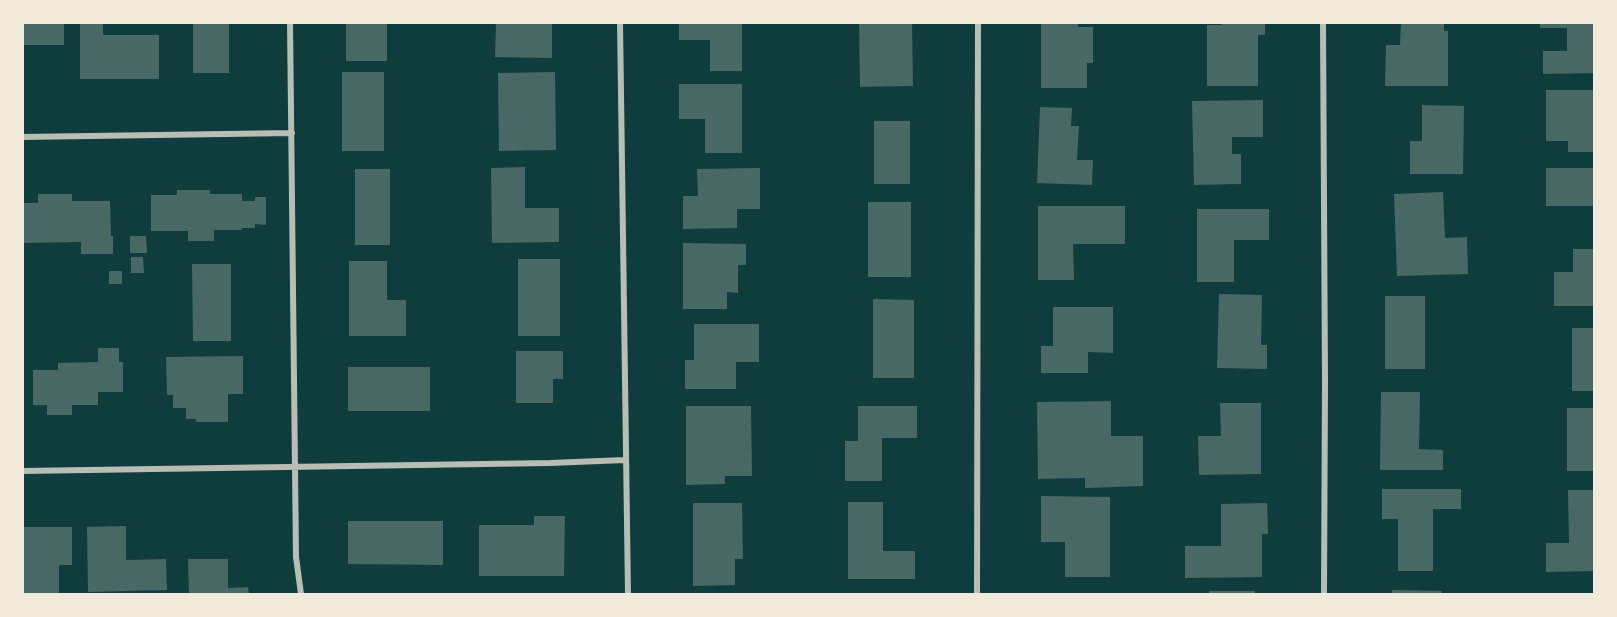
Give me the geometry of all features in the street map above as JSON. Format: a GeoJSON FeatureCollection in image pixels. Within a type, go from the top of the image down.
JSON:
{"type":"FeatureCollection","features":[{"type":"Feature","properties":{"kind":"street"},"geometry":{"type":"LineString","coordinates":[[290,22],[296,557],[301,594]]}},
{"type":"Feature","properties":{"kind":"street"},"geometry":{"type":"LineString","coordinates":[[620,22],[628,594]]}},
{"type":"Feature","properties":{"kind":"street"},"geometry":{"type":"LineString","coordinates":[[977,594],[978,22]]}},
{"type":"Feature","properties":{"kind":"street"},"geometry":{"type":"LineString","coordinates":[[1323,22],[1324,594]]}},
{"type":"Feature","properties":{"kind":"street"},"geometry":{"type":"LineString","coordinates":[[22,137],[292,133]]}},
{"type":"Feature","properties":{"kind":"street"},"geometry":{"type":"LineString","coordinates":[[22,471],[625,460]]}},
{"type":"Feature","properties":{"kind":"building"},"geometry":{"type":"Polygon","coordinates":[[[22,22],[64,22],[64,45],[22,45],[22,22]]]}},
{"type":"Feature","properties":{"kind":"building"},"geometry":{"type":"Polygon","coordinates":[[[80,22],[103,22],[103,35],[159,35],[159,79],[80,79],[80,22]]]}},
{"type":"Feature","properties":{"kind":"building"},"geometry":{"type":"Polygon","coordinates":[[[193,22],[229,22],[229,73],[193,73],[193,22]]]}},
{"type":"Feature","properties":{"kind":"building"},"geometry":{"type":"Polygon","coordinates":[[[346,22],[387,22],[387,61],[346,61],[346,22]]]}},
{"type":"Feature","properties":{"kind":"building"},"geometry":{"type":"Polygon","coordinates":[[[496,22],[552,22],[552,58],[495,57],[496,22]]]}},
{"type":"Feature","properties":{"kind":"building"},"geometry":{"type":"Polygon","coordinates":[[[679,22],[742,22],[742,71],[710,71],[710,40],[679,40],[679,22]]]}},
{"type":"Feature","properties":{"kind":"building"},"geometry":{"type":"Polygon","coordinates":[[[859,22],[912,22],[913,86],[860,87],[859,22]]]}},
{"type":"Feature","properties":{"kind":"building"},"geometry":{"type":"Polygon","coordinates":[[[1041,22],[1078,22],[1078,27],[1093,27],[1093,63],[1087,63],[1087,88],[1041,88],[1041,22]]]}},
{"type":"Feature","properties":{"kind":"building"},"geometry":{"type":"Polygon","coordinates":[[[1221,22],[1265,22],[1265,35],[1258,35],[1258,86],[1207,86],[1207,25],[1221,25],[1221,22]]]}},
{"type":"Feature","properties":{"kind":"building"},"geometry":{"type":"Polygon","coordinates":[[[1401,22],[1444,22],[1444,31],[1448,31],[1448,86],[1385,86],[1386,45],[1400,45],[1401,22]]]}},
{"type":"Feature","properties":{"kind":"building"},"geometry":{"type":"Polygon","coordinates":[[[1540,22],[1594,22],[1594,73],[1543,74],[1543,51],[1567,51],[1567,28],[1540,28],[1540,22]]]}},
{"type":"Feature","properties":{"kind":"building"},"geometry":{"type":"Polygon","coordinates":[[[342,72],[384,72],[384,151],[342,151],[342,72]]]}},
{"type":"Feature","properties":{"kind":"building"},"geometry":{"type":"Polygon","coordinates":[[[555,72],[556,150],[499,151],[498,73],[555,72]]]}},
{"type":"Feature","properties":{"kind":"building"},"geometry":{"type":"Polygon","coordinates":[[[679,84],[742,84],[742,153],[705,153],[705,119],[679,119],[679,84]]]}},
{"type":"Feature","properties":{"kind":"building"},"geometry":{"type":"Polygon","coordinates":[[[1546,90],[1594,90],[1594,152],[1568,152],[1568,141],[1546,141],[1546,90]]]}},
{"type":"Feature","properties":{"kind":"building"},"geometry":{"type":"Polygon","coordinates":[[[1263,100],[1263,137],[1232,137],[1232,154],[1241,154],[1241,184],[1194,185],[1192,101],[1263,100]]]}},
{"type":"Feature","properties":{"kind":"building"},"geometry":{"type":"Polygon","coordinates":[[[1422,105],[1464,106],[1463,174],[1410,174],[1410,141],[1422,141],[1422,105]]]}},
{"type":"Feature","properties":{"kind":"building"},"geometry":{"type":"Polygon","coordinates":[[[1040,107],[1072,108],[1071,126],[1079,126],[1077,160],[1093,160],[1092,185],[1037,183],[1040,107]]]}},
{"type":"Feature","properties":{"kind":"building"},"geometry":{"type":"Polygon","coordinates":[[[874,121],[910,121],[910,184],[874,184],[874,121]]]}},
{"type":"Feature","properties":{"kind":"building"},"geometry":{"type":"Polygon","coordinates":[[[525,167],[525,208],[559,208],[559,242],[492,243],[491,168],[525,167]]]}},
{"type":"Feature","properties":{"kind":"building"},"geometry":{"type":"Polygon","coordinates":[[[760,168],[760,209],[737,209],[737,228],[683,229],[683,196],[698,196],[697,169],[760,168]]]}},
{"type":"Feature","properties":{"kind":"building"},"geometry":{"type":"Polygon","coordinates":[[[1546,168],[1594,168],[1594,206],[1546,206],[1546,168]]]}},
{"type":"Feature","properties":{"kind":"building"},"geometry":{"type":"Polygon","coordinates":[[[355,169],[390,169],[390,245],[355,245],[355,169]]]}},
{"type":"Feature","properties":{"kind":"building"},"geometry":{"type":"Polygon","coordinates":[[[177,190],[210,190],[210,194],[242,194],[242,201],[255,201],[255,197],[266,197],[266,225],[255,224],[255,228],[242,228],[242,230],[214,230],[214,241],[188,241],[188,231],[151,231],[151,195],[177,195],[177,190]]]}},
{"type":"Feature","properties":{"kind":"building"},"geometry":{"type":"Polygon","coordinates":[[[1443,192],[1445,238],[1467,237],[1468,274],[1397,276],[1394,194],[1443,192]]]}},
{"type":"Feature","properties":{"kind":"building"},"geometry":{"type":"Polygon","coordinates":[[[38,194],[72,194],[72,201],[110,201],[113,254],[81,254],[81,242],[24,243],[24,203],[38,203],[38,194]]]}},
{"type":"Feature","properties":{"kind":"building"},"geometry":{"type":"Polygon","coordinates":[[[868,202],[911,202],[911,277],[868,277],[868,202]]]}},
{"type":"Feature","properties":{"kind":"building"},"geometry":{"type":"Polygon","coordinates":[[[1038,206],[1125,206],[1125,244],[1073,244],[1074,280],[1038,280],[1038,206]]]}},
{"type":"Feature","properties":{"kind":"building"},"geometry":{"type":"Polygon","coordinates":[[[1197,209],[1269,209],[1269,240],[1234,240],[1234,282],[1197,282],[1197,209]]]}},
{"type":"Feature","properties":{"kind":"building"},"geometry":{"type":"Polygon","coordinates":[[[130,236],[146,236],[147,253],[130,253],[130,236]]]}},
{"type":"Feature","properties":{"kind":"building"},"geometry":{"type":"Polygon","coordinates":[[[683,243],[746,244],[746,265],[738,265],[738,293],[727,292],[727,309],[683,309],[683,243]]]}},
{"type":"Feature","properties":{"kind":"building"},"geometry":{"type":"Polygon","coordinates":[[[1573,249],[1594,249],[1594,306],[1554,306],[1554,272],[1573,272],[1573,249]]]}},
{"type":"Feature","properties":{"kind":"building"},"geometry":{"type":"Polygon","coordinates":[[[131,257],[143,257],[144,273],[131,273],[131,257]]]}},
{"type":"Feature","properties":{"kind":"building"},"geometry":{"type":"Polygon","coordinates":[[[518,259],[560,259],[560,336],[518,336],[518,259]]]}},
{"type":"Feature","properties":{"kind":"building"},"geometry":{"type":"Polygon","coordinates":[[[349,261],[387,261],[387,300],[406,300],[406,336],[349,336],[349,261]]]}},
{"type":"Feature","properties":{"kind":"building"},"geometry":{"type":"Polygon","coordinates":[[[192,264],[231,264],[231,341],[193,341],[192,264]]]}},
{"type":"Feature","properties":{"kind":"building"},"geometry":{"type":"Polygon","coordinates":[[[109,271],[122,271],[122,284],[109,284],[109,271]]]}},
{"type":"Feature","properties":{"kind":"building"},"geometry":{"type":"Polygon","coordinates":[[[1219,294],[1262,295],[1261,345],[1267,345],[1267,369],[1217,368],[1219,294]]]}},
{"type":"Feature","properties":{"kind":"building"},"geometry":{"type":"Polygon","coordinates":[[[1385,296],[1425,296],[1425,369],[1385,369],[1385,296]]]}},
{"type":"Feature","properties":{"kind":"building"},"geometry":{"type":"Polygon","coordinates":[[[873,299],[914,300],[914,378],[873,378],[873,299]]]}},
{"type":"Feature","properties":{"kind":"building"},"geometry":{"type":"Polygon","coordinates":[[[1053,307],[1113,307],[1113,353],[1088,352],[1088,373],[1041,373],[1041,346],[1053,346],[1053,307]]]}},
{"type":"Feature","properties":{"kind":"building"},"geometry":{"type":"Polygon","coordinates":[[[694,324],[759,324],[759,362],[736,362],[736,389],[685,389],[685,360],[694,360],[694,324]]]}},
{"type":"Feature","properties":{"kind":"building"},"geometry":{"type":"Polygon","coordinates":[[[1572,328],[1594,328],[1594,391],[1572,391],[1572,328]]]}},
{"type":"Feature","properties":{"kind":"building"},"geometry":{"type":"Polygon","coordinates":[[[98,348],[119,348],[119,362],[123,362],[123,392],[98,392],[98,405],[72,405],[72,415],[47,415],[47,405],[33,405],[33,370],[58,370],[58,363],[98,362],[98,348]]]}},
{"type":"Feature","properties":{"kind":"building"},"geometry":{"type":"Polygon","coordinates":[[[516,351],[563,351],[563,379],[553,379],[553,403],[516,403],[516,351]]]}},
{"type":"Feature","properties":{"kind":"building"},"geometry":{"type":"Polygon","coordinates":[[[243,356],[243,394],[228,394],[228,422],[196,422],[196,419],[186,419],[186,408],[173,408],[173,395],[167,395],[166,357],[243,356]]]}},
{"type":"Feature","properties":{"kind":"building"},"geometry":{"type":"Polygon","coordinates":[[[348,367],[430,367],[430,411],[348,411],[348,367]]]}},
{"type":"Feature","properties":{"kind":"building"},"geometry":{"type":"Polygon","coordinates":[[[1381,392],[1420,392],[1419,449],[1443,450],[1443,470],[1380,470],[1381,392]]]}},
{"type":"Feature","properties":{"kind":"building"},"geometry":{"type":"Polygon","coordinates":[[[1111,401],[1111,436],[1143,436],[1143,486],[1085,488],[1085,478],[1038,479],[1037,402],[1111,401]]]}},
{"type":"Feature","properties":{"kind":"building"},"geometry":{"type":"Polygon","coordinates":[[[1220,403],[1261,403],[1261,474],[1199,475],[1198,436],[1221,436],[1220,403]]]}},
{"type":"Feature","properties":{"kind":"building"},"geometry":{"type":"Polygon","coordinates":[[[686,406],[751,406],[752,476],[725,476],[725,484],[686,485],[686,406]]]}},
{"type":"Feature","properties":{"kind":"building"},"geometry":{"type":"Polygon","coordinates":[[[858,406],[917,406],[917,438],[882,438],[882,481],[845,481],[845,441],[858,441],[858,406]]]}},
{"type":"Feature","properties":{"kind":"building"},"geometry":{"type":"Polygon","coordinates":[[[1567,408],[1594,408],[1594,471],[1567,471],[1567,408]]]}},
{"type":"Feature","properties":{"kind":"building"},"geometry":{"type":"Polygon","coordinates":[[[1382,489],[1461,489],[1461,509],[1433,509],[1433,571],[1398,571],[1398,519],[1382,519],[1382,489]]]}},
{"type":"Feature","properties":{"kind":"building"},"geometry":{"type":"Polygon","coordinates":[[[1568,490],[1594,490],[1594,571],[1546,572],[1546,543],[1569,543],[1568,490]]]}},
{"type":"Feature","properties":{"kind":"building"},"geometry":{"type":"Polygon","coordinates":[[[1041,496],[1110,497],[1110,577],[1065,577],[1065,542],[1041,542],[1041,496]]]}},
{"type":"Feature","properties":{"kind":"building"},"geometry":{"type":"Polygon","coordinates":[[[848,502],[883,502],[883,551],[915,551],[915,579],[848,579],[848,502]]]}},
{"type":"Feature","properties":{"kind":"building"},"geometry":{"type":"Polygon","coordinates":[[[693,503],[742,503],[743,559],[735,559],[735,585],[693,586],[693,503]]]}},
{"type":"Feature","properties":{"kind":"building"},"geometry":{"type":"Polygon","coordinates":[[[1267,503],[1268,534],[1262,534],[1262,577],[1185,578],[1185,546],[1221,546],[1221,504],[1267,503]]]}},
{"type":"Feature","properties":{"kind":"building"},"geometry":{"type":"Polygon","coordinates":[[[534,516],[565,516],[564,576],[479,576],[479,525],[534,525],[534,516]]]}},
{"type":"Feature","properties":{"kind":"building"},"geometry":{"type":"Polygon","coordinates":[[[348,521],[443,521],[443,565],[348,564],[348,521]]]}},
{"type":"Feature","properties":{"kind":"building"},"geometry":{"type":"Polygon","coordinates":[[[126,526],[126,560],[166,559],[167,590],[88,592],[87,527],[126,526]]]}},
{"type":"Feature","properties":{"kind":"building"},"geometry":{"type":"Polygon","coordinates":[[[22,527],[72,527],[72,565],[59,565],[59,594],[22,594],[22,527]]]}},
{"type":"Feature","properties":{"kind":"building"},"geometry":{"type":"Polygon","coordinates":[[[188,559],[228,559],[228,588],[248,587],[249,594],[189,594],[188,559]]]}},
{"type":"Feature","properties":{"kind":"building"},"geometry":{"type":"Polygon","coordinates":[[[1392,590],[1442,591],[1441,594],[1392,594],[1392,590]]]}},
{"type":"Feature","properties":{"kind":"building"},"geometry":{"type":"Polygon","coordinates":[[[1209,591],[1255,591],[1255,594],[1209,594],[1209,591]]]}}]}
